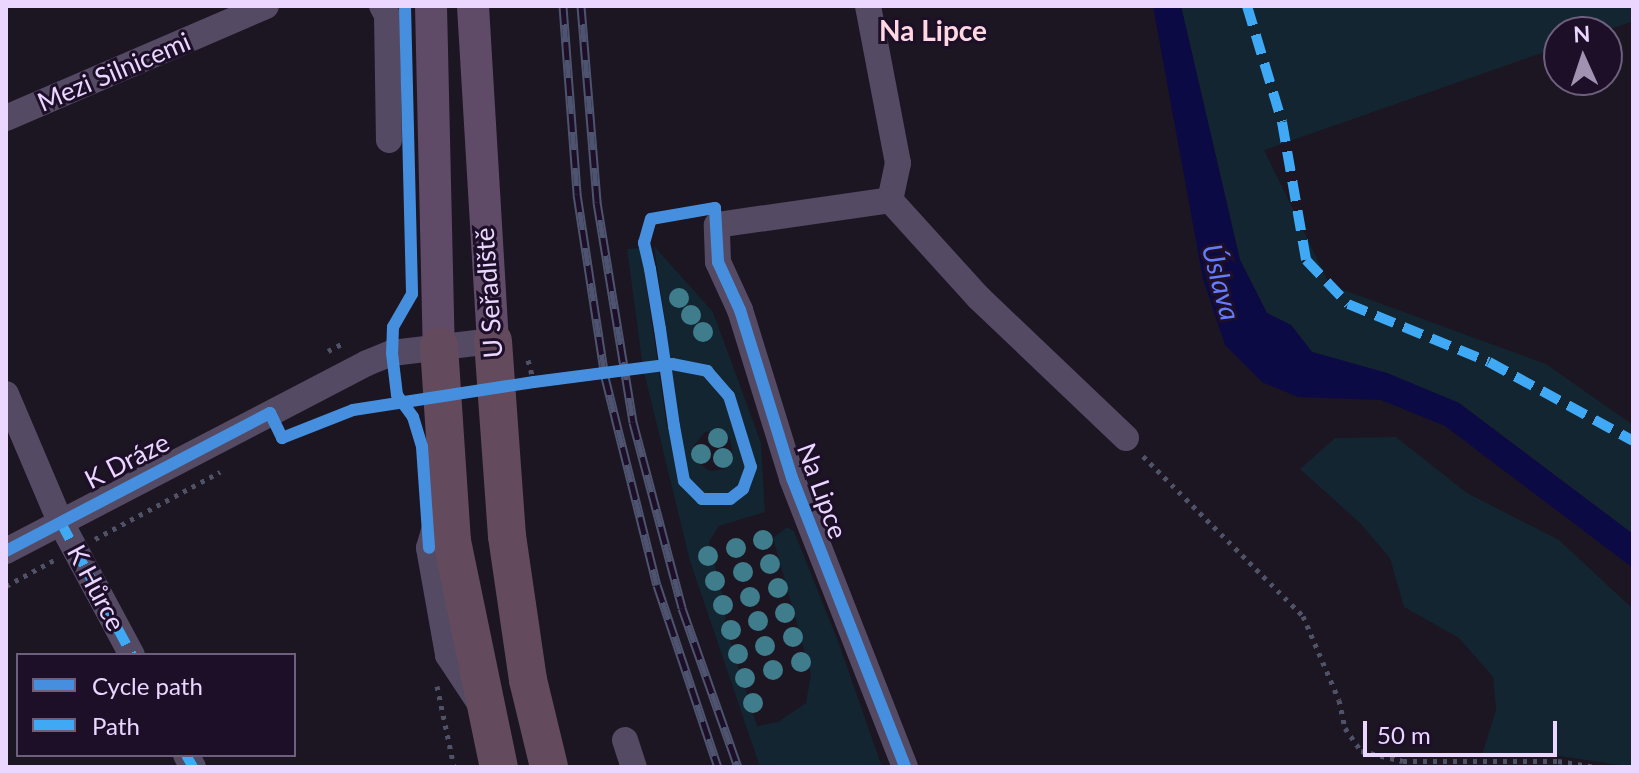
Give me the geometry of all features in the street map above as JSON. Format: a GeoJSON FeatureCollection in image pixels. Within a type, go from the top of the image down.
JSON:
{"type":"FeatureCollection","features":[{"type":"Feature","properties":{"kind":"highway","name":"U Seřadiště"},"geometry":{"type":"LineString","coordinates":[[493,341],[507,536],[528,680],[549,767]]}},
{"type":"Feature","properties":{"kind":"highway","name":"U Seřadiště"},"geometry":{"type":"LineString","coordinates":[[439,346],[452,541],[483,708],[499,767]]}},
{"type":"Feature","properties":{"kind":"main road","name":"U Seřadiště"},"geometry":{"type":"LineString","coordinates":[[431,6],[439,346]]}},
{"type":"Feature","properties":{"kind":"main road","name":"U Seřadiště"},"geometry":{"type":"LineString","coordinates":[[473,6],[493,341]]}},
{"type":"Feature","properties":{"kind":"street","name":"Mezi Silnicemi"},"geometry":{"type":"LineString","coordinates":[[6,118],[266,6]]}},
{"type":"Feature","properties":{"kind":"street"},"geometry":{"type":"LineString","coordinates":[[382,6],[387,15],[389,140]]}},
{"type":"Feature","properties":{"kind":"street"},"geometry":{"type":"LineString","coordinates":[[868,6],[898,163],[890,200],[979,298],[1126,438]]}},
{"type":"Feature","properties":{"kind":"street","name":"Na Lipce"},"geometry":{"type":"LineString","coordinates":[[890,200],[767,215],[717,225],[714,237],[792,478],[905,767]]}},
{"type":"Feature","properties":{"kind":"street","name":"K Dráze"},"geometry":{"type":"LineString","coordinates":[[6,551],[367,363],[439,346],[493,341]]}},
{"type":"Feature","properties":{"kind":"street","name":"K Hůrce"},"geometry":{"type":"LineString","coordinates":[[6,394],[60,521],[131,653]]}},
{"type":"Feature","properties":{"kind":"street"},"geometry":{"type":"LineString","coordinates":[[625,740],[634,767]]}},
{"type":"Feature","properties":{"kind":"path"},"geometry":{"type":"LineString","coordinates":[[517,385],[549,380]]}},
{"type":"Feature","properties":{"kind":"path"},"geometry":{"type":"LineString","coordinates":[[1126,438],[1226,545],[1303,616],[1339,700],[1345,728],[1361,751],[1403,761],[1558,761],[1594,767]]}},
{"type":"Feature","properties":{"kind":"path"},"geometry":{"type":"LineString","coordinates":[[6,586],[227,468]]}},
{"type":"Feature","properties":{"kind":"path"},"geometry":{"type":"LineString","coordinates":[[437,688],[454,767]]}},
{"type":"Feature","properties":{"kind":"shaded area"},"geometry":{"type":"Polygon","coordinates":[[[1181,6],[1633,6],[1633,21],[1623,25],[1623,16],[1543,16],[1543,53],[1264,150],[1330,285],[1546,364],[1633,425],[1633,534],[1459,403],[1387,373],[1312,352],[1291,325],[1267,313],[1240,260],[1181,6]]]}},
{"type":"Feature","properties":{"kind":"shaded area"},"geometry":{"type":"Polygon","coordinates":[[[654,246],[713,312],[761,443],[765,512],[719,526],[709,542],[726,608],[725,624],[757,726],[778,722],[806,703],[811,674],[773,538],[787,527],[794,531],[838,641],[882,767],[760,767],[690,561],[643,368],[627,249],[641,248],[667,427],[680,425],[654,246]],[[719,431],[705,432],[693,447],[694,460],[710,471],[724,469],[733,458],[730,439],[719,431]]]}},
{"type":"Feature","properties":{"kind":"shaded area"},"geometry":{"type":"Polygon","coordinates":[[[1396,437],[1467,493],[1559,540],[1633,609],[1633,767],[1553,755],[1482,755],[1496,710],[1493,677],[1459,638],[1404,607],[1390,558],[1360,523],[1300,469],[1335,438],[1396,437]]]}},
{"type":"Feature","properties":{"kind":"water","name":"Úslava"},"geometry":{"type":"Polygon","coordinates":[[[1153,6],[1181,6],[1240,260],[1267,313],[1291,325],[1312,352],[1387,373],[1459,403],[1633,534],[1633,568],[1445,426],[1381,400],[1298,397],[1262,382],[1225,345],[1203,279],[1153,6]]]}},
{"type":"Feature","properties":{"kind":"railway"},"geometry":{"type":"LineString","coordinates":[[563,6],[577,194],[605,377],[657,585],[718,767]]}},
{"type":"Feature","properties":{"kind":"railway"},"geometry":{"type":"LineString","coordinates":[[581,6],[597,202],[633,422],[682,608],[738,767]]}},
{"type":"Feature","properties":{"kind":"marked path"},"geometry":{"type":"LineString","coordinates":[[1247,6],[1282,122],[1306,260],[1348,304],[1489,362],[1633,441]]}},
{"type":"Feature","properties":{"kind":"marked path"},"geometry":{"type":"LineString","coordinates":[[60,521],[131,653]]}},
{"type":"Feature","properties":{"kind":"marked path"},"geometry":{"type":"LineString","coordinates":[[187,757],[193,767]]}},
{"type":"Feature","properties":{"kind":"cycle path"},"geometry":{"type":"LineString","coordinates":[[405,6],[412,294],[393,327],[392,353],[397,395],[413,417],[422,447],[429,548]]}},
{"type":"Feature","properties":{"kind":"cycle path"},"geometry":{"type":"LineString","coordinates":[[6,551],[270,413],[282,438],[353,410],[534,382],[672,364],[707,371],[729,396],[751,467],[743,489],[730,499],[702,499],[684,481],[674,426],[660,329],[650,269],[644,243],[651,219],[715,208],[718,262],[740,310],[792,478],[905,767]]}},
{"type":"Feature","properties":{"kind":"district","name":"Na Lipce"},"geometry":{"type":"Point","coordinates":[933,30]}}]}
